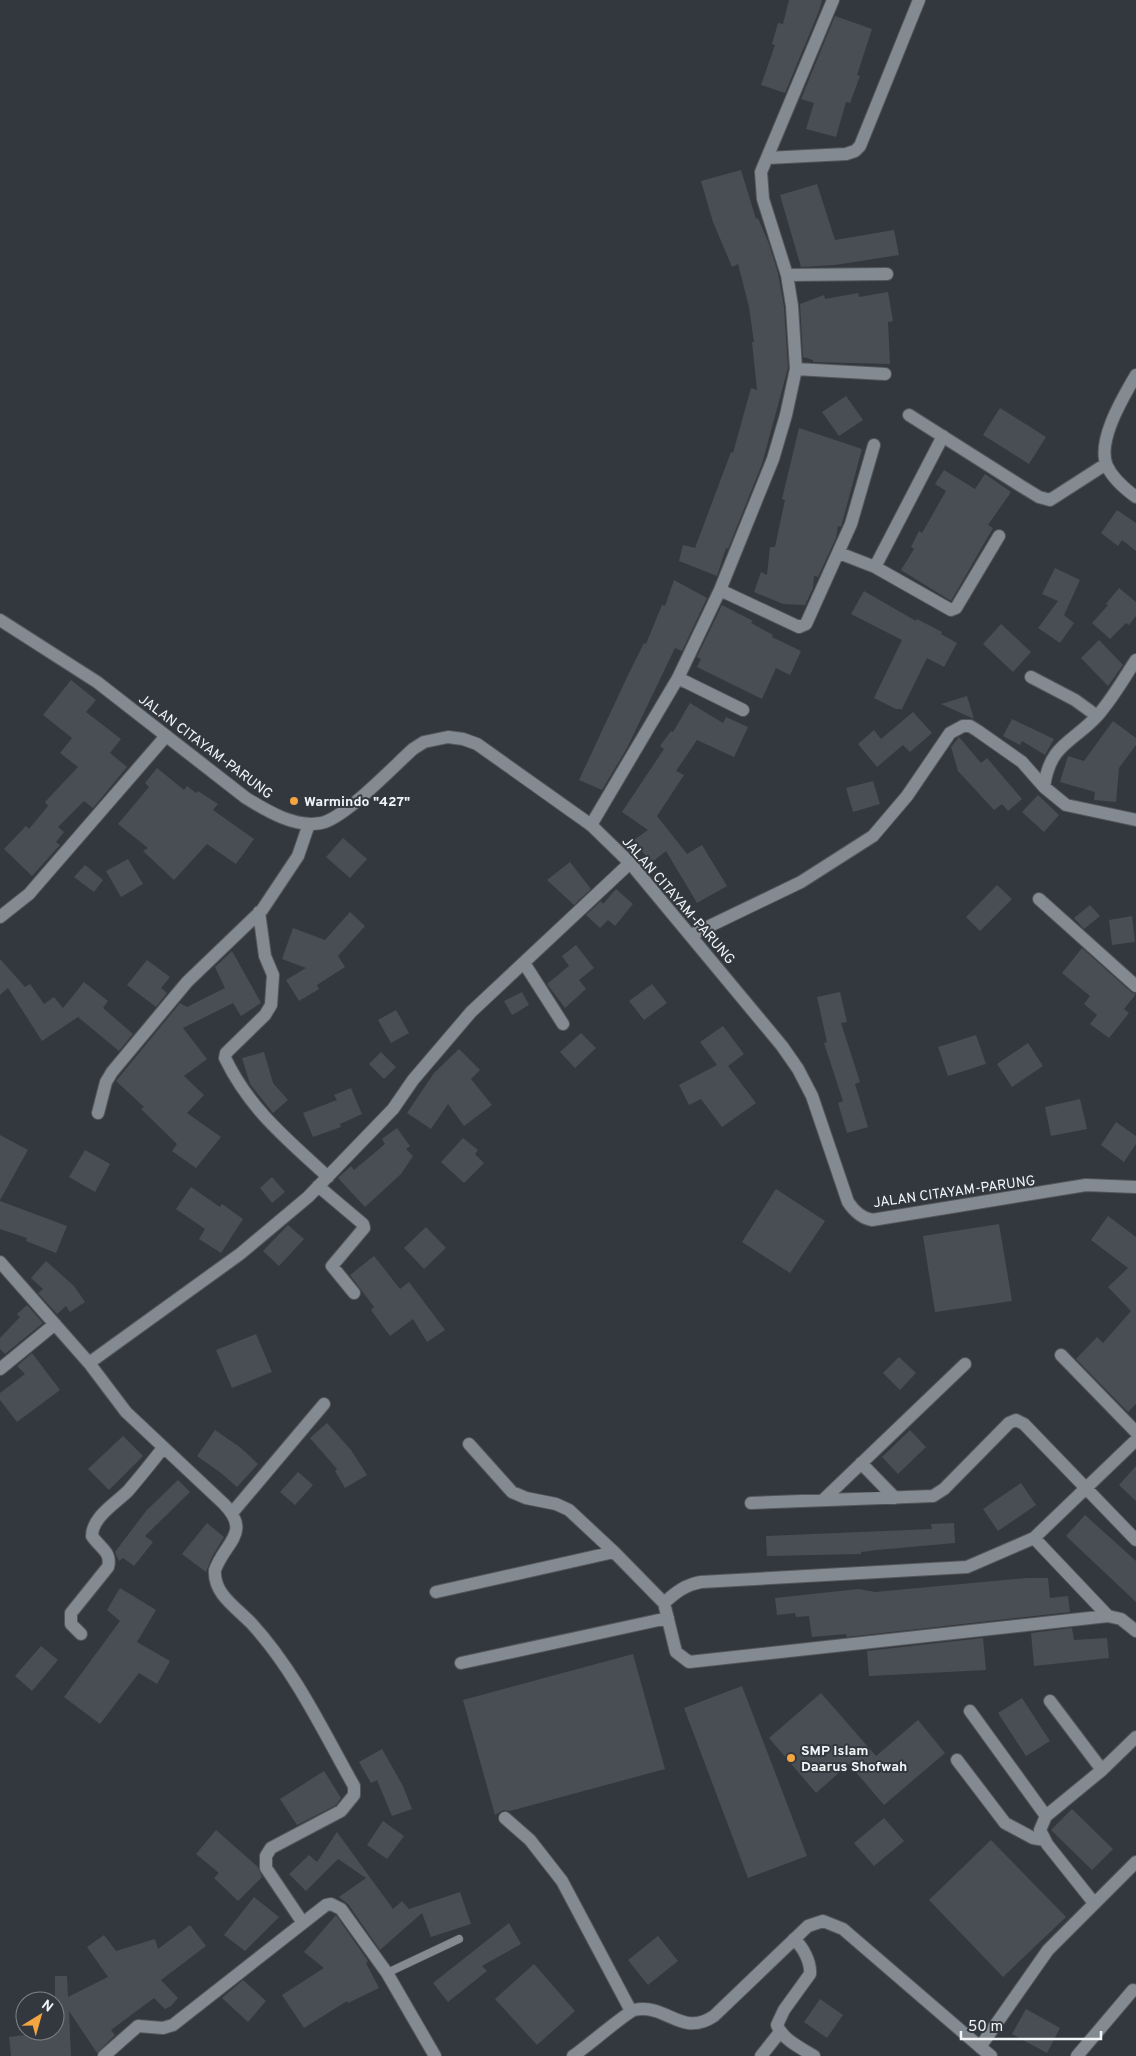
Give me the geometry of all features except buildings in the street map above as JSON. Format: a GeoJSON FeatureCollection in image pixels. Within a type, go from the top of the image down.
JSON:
{"type":"FeatureCollection","features":[{"type":"Feature","properties":{"kind":"street"},"geometry":{"type":"LineString","coordinates":[[591,825],[678,678],[720,590],[773,459],[786,415],[796,369],[793,315],[787,274],[763,199],[760,172],[834,0]]}},
{"type":"Feature","properties":{"kind":"street"},"geometry":{"type":"LineString","coordinates":[[767,158],[846,154],[855,151],[860,146],[919,0]]}},
{"type":"Feature","properties":{"kind":"street"},"geometry":{"type":"LineString","coordinates":[[787,274],[887,274]]}},
{"type":"Feature","properties":{"kind":"street"},"geometry":{"type":"LineString","coordinates":[[796,369],[885,374]]}},
{"type":"Feature","properties":{"kind":"street"},"geometry":{"type":"LineString","coordinates":[[1136,375],[1110,428],[1106,444],[1106,464],[1123,487],[1136,498]]}},
{"type":"Feature","properties":{"kind":"street"},"geometry":{"type":"LineString","coordinates":[[909,415],[1039,497],[1050,500],[1106,464]]}},
{"type":"Feature","properties":{"kind":"street"},"geometry":{"type":"LineString","coordinates":[[875,567],[943,436]]}},
{"type":"Feature","properties":{"kind":"street"},"geometry":{"type":"LineString","coordinates":[[720,590],[799,627],[803,626],[840,554],[860,500],[874,445]]}},
{"type":"Feature","properties":{"kind":"street"},"geometry":{"type":"LineString","coordinates":[[840,554],[875,567],[951,610],[956,608],[998,536]]}},
{"type":"Feature","properties":{"kind":"street","name":"JALAN CITAYAM-PARUNG"},"geometry":{"type":"LineString","coordinates":[[0,620],[97,682],[261,807],[291,820],[308,824],[330,821],[413,749],[424,742],[448,737],[463,738],[490,752],[591,825],[630,862],[782,1046],[798,1069],[812,1096],[848,1202],[861,1216],[872,1220],[1086,1186],[1136,1187]]}},
{"type":"Feature","properties":{"kind":"street"},"geometry":{"type":"LineString","coordinates":[[1044,787],[1046,770],[1060,747],[1097,716],[1136,660]]}},
{"type":"Feature","properties":{"kind":"street"},"geometry":{"type":"LineString","coordinates":[[1031,677],[1075,700],[1097,716]]}},
{"type":"Feature","properties":{"kind":"street"},"geometry":{"type":"LineString","coordinates":[[678,678],[743,710]]}},
{"type":"Feature","properties":{"kind":"street"},"geometry":{"type":"LineString","coordinates":[[691,935],[801,882],[873,836],[907,796],[950,734],[957,729],[970,726],[978,730],[1022,762],[1044,787],[1066,805],[1136,820]]}},
{"type":"Feature","properties":{"kind":"street"},"geometry":{"type":"LineString","coordinates":[[0,917],[29,894],[166,736]]}},
{"type":"Feature","properties":{"kind":"street"},"geometry":{"type":"LineString","coordinates":[[98,1113],[106,1082],[112,1072],[187,982],[260,912],[298,856],[308,824]]}},
{"type":"Feature","properties":{"kind":"street"},"geometry":{"type":"LineString","coordinates":[[89,1363],[240,1254],[323,1182],[393,1109],[413,1080],[471,1012],[630,862]]}},
{"type":"Feature","properties":{"kind":"street"},"geometry":{"type":"LineString","coordinates":[[1038,899],[1136,986]]}},
{"type":"Feature","properties":{"kind":"street"},"geometry":{"type":"LineString","coordinates":[[260,912],[266,956],[273,975],[271,1005],[265,1015],[226,1053],[225,1058],[241,1089],[268,1122],[363,1224],[364,1228],[332,1266],[354,1293]]}},
{"type":"Feature","properties":{"kind":"street"},"geometry":{"type":"LineString","coordinates":[[524,962],[563,1024]]}},
{"type":"Feature","properties":{"kind":"street"},"geometry":{"type":"LineString","coordinates":[[0,1262],[89,1363],[126,1412],[232,1513],[237,1523],[237,1534],[217,1562],[214,1578],[217,1586],[223,1595],[253,1624],[272,1649],[296,1685],[354,1786],[354,1795],[341,1811],[272,1848],[266,1856],[266,1868],[303,1923]]}},
{"type":"Feature","properties":{"kind":"street"},"geometry":{"type":"LineString","coordinates":[[0,1369],[55,1324]]}},
{"type":"Feature","properties":{"kind":"street"},"geometry":{"type":"LineString","coordinates":[[1061,1355],[1136,1432]]}},
{"type":"Feature","properties":{"kind":"street"},"geometry":{"type":"LineString","coordinates":[[823,1500],[965,1364]]}},
{"type":"Feature","properties":{"kind":"street"},"geometry":{"type":"LineString","coordinates":[[232,1513],[324,1404]]}},
{"type":"Feature","properties":{"kind":"street"},"geometry":{"type":"LineString","coordinates":[[751,1504],[933,1496],[1009,1423],[1016,1420],[1024,1424],[1136,1540]]}},
{"type":"Feature","properties":{"kind":"street"},"geometry":{"type":"LineString","coordinates":[[664,1603],[677,1590],[701,1582],[967,1567],[1034,1538],[1136,1440]]}},
{"type":"Feature","properties":{"kind":"street"},"geometry":{"type":"LineString","coordinates":[[469,1444],[512,1492],[518,1496],[556,1504],[569,1510],[614,1552],[664,1603],[676,1652],[689,1662],[1108,1616],[1121,1619],[1136,1630]]}},
{"type":"Feature","properties":{"kind":"street"},"geometry":{"type":"LineString","coordinates":[[81,1634],[71,1624],[71,1613],[108,1567],[110,1560],[108,1553],[92,1536],[92,1530],[104,1513],[128,1491],[163,1448]]}},
{"type":"Feature","properties":{"kind":"street"},"geometry":{"type":"LineString","coordinates":[[862,1463],[896,1498]]}},
{"type":"Feature","properties":{"kind":"street"},"geometry":{"type":"LineString","coordinates":[[1034,1538],[1108,1616]]}},
{"type":"Feature","properties":{"kind":"street"},"geometry":{"type":"LineString","coordinates":[[436,1592],[614,1552]]}},
{"type":"Feature","properties":{"kind":"street"},"geometry":{"type":"LineString","coordinates":[[460,1663],[668,1618]]}},
{"type":"Feature","properties":{"kind":"street"},"geometry":{"type":"LineString","coordinates":[[1050,1701],[1102,1770]]}},
{"type":"Feature","properties":{"kind":"street"},"geometry":{"type":"LineString","coordinates":[[970,1711],[1046,1816]]}},
{"type":"Feature","properties":{"kind":"street"},"geometry":{"type":"LineString","coordinates":[[1094,1903],[1045,1840],[1040,1830],[1046,1816],[1102,1770],[1136,1737]]}},
{"type":"Feature","properties":{"kind":"street"},"geometry":{"type":"LineString","coordinates":[[957,1760],[1005,1823],[1033,1838],[1045,1840]]}},
{"type":"Feature","properties":{"kind":"street"},"geometry":{"type":"LineString","coordinates":[[505,1818],[530,1840],[562,1881],[631,2011]]}},
{"type":"Feature","properties":{"kind":"street"},"geometry":{"type":"LineString","coordinates":[[980,2047],[1035,1966],[1061,1935],[1136,1862]]}},
{"type":"Feature","properties":{"kind":"street"},"geometry":{"type":"LineString","coordinates":[[104,2056],[138,2026],[163,2028],[173,2025],[326,1905],[337,1906],[387,1973],[435,2056]]}},
{"type":"Feature","properties":{"kind":"street"},"geometry":{"type":"LineString","coordinates":[[573,2056],[631,2011],[645,2008],[694,2025],[703,2023],[714,2016],[794,1939],[814,1922],[823,1921],[843,1929],[991,2056]]}},
{"type":"Feature","properties":{"kind":"street"},"geometry":{"type":"LineString","coordinates":[[794,1939],[804,1951],[811,1967],[810,1974],[780,2016],[777,2025],[780,2032],[814,2056]]}},
{"type":"Feature","properties":{"kind":"street"},"geometry":{"type":"LineString","coordinates":[[1077,2056],[1133,1990]]}},
{"type":"Feature","properties":{"kind":"street"},"geometry":{"type":"LineString","coordinates":[[761,2056],[780,2032]]}},
{"type":"Feature","properties":{"kind":"lane"},"geometry":{"type":"LineString","coordinates":[[387,1973],[458,1939]]}},
{"type":"Feature","properties":{"kind":"place","name":"Warmindo \"427\""},"geometry":{"type":"Point","coordinates":[294,801]}},
{"type":"Feature","properties":{"kind":"place","name":"SMP Islam Daarus Shofwah"},"geometry":{"type":"Point","coordinates":[791,1758]}}]}
